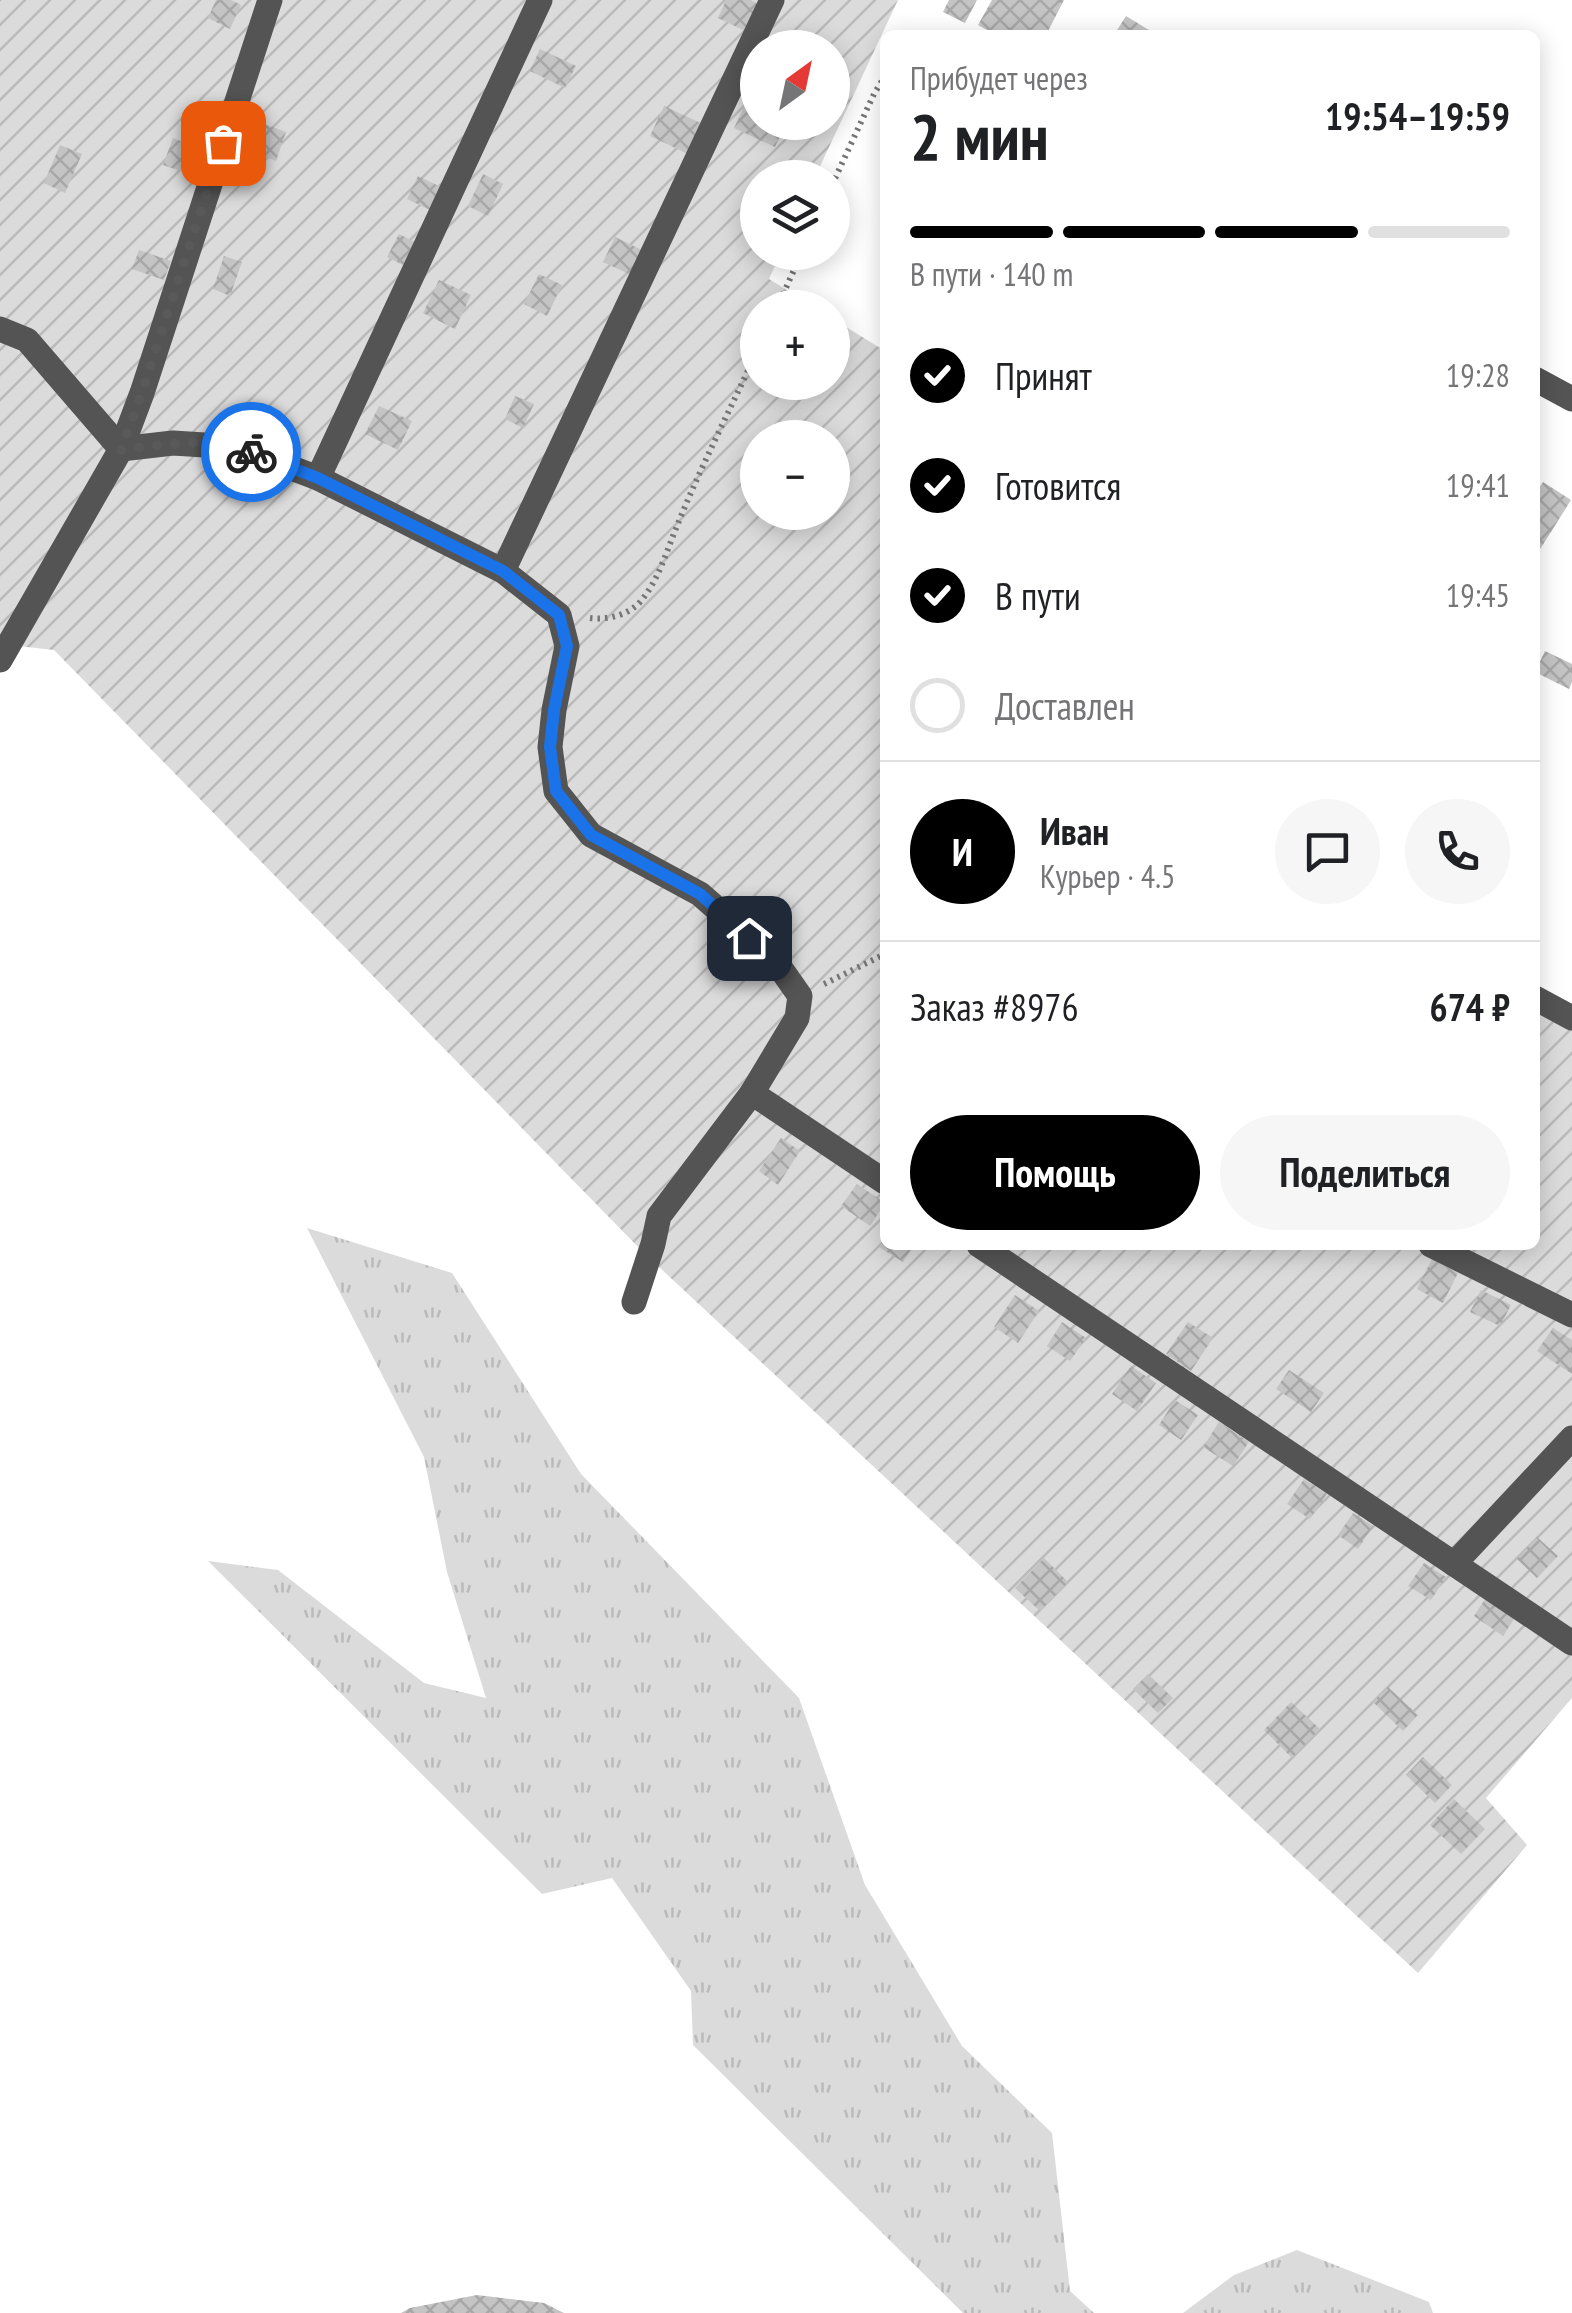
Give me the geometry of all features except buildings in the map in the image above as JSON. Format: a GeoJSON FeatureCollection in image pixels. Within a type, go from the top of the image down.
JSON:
{"type":"FeatureCollection","features":[{"type":"Feature","properties":{"kind":"street"},"geometry":{"type":"LineString","coordinates":[[0,660],[121,450],[270,0]]}},
{"type":"Feature","properties":{"kind":"street"},"geometry":{"type":"LineString","coordinates":[[318,478],[540,0]]}},
{"type":"Feature","properties":{"kind":"street"},"geometry":{"type":"LineString","coordinates":[[503,571],[772,0]]}},
{"type":"Feature","properties":{"kind":"street"},"geometry":{"type":"LineString","coordinates":[[0,329],[28,340],[121,450]]}},
{"type":"Feature","properties":{"kind":"street"},"geometry":{"type":"LineString","coordinates":[[1540,382],[1572,398]]}},
{"type":"Feature","properties":{"kind":"street"},"geometry":{"type":"LineString","coordinates":[[121,450],[173,443],[236,447],[318,478],[503,571],[559,615],[567,646],[550,747],[556,791],[591,835],[700,894],[774,959],[800,996],[797,1018],[752,1093],[659,1216],[634,1302]]}},
{"type":"Feature","properties":{"kind":"street"},"geometry":{"type":"LineString","coordinates":[[1540,1001],[1572,1018]]}},
{"type":"Feature","properties":{"kind":"street"},"geometry":{"type":"LineString","coordinates":[[752,1093],[880,1179]]}},
{"type":"Feature","properties":{"kind":"street"},"geometry":{"type":"LineString","coordinates":[[986,1250],[1572,1643]]}},
{"type":"Feature","properties":{"kind":"street"},"geometry":{"type":"LineString","coordinates":[[1442,1250],[1572,1316]]}},
{"type":"Feature","properties":{"kind":"street"},"geometry":{"type":"LineString","coordinates":[[1454,1564],[1572,1438]]}},
{"type":"Feature","properties":{"kind":"path"},"geometry":{"type":"LineString","coordinates":[[844,160],[880,84]]}},
{"type":"Feature","properties":{"kind":"path"},"geometry":{"type":"LineString","coordinates":[[559,615],[599,619],[626,614],[638,604],[659,575],[740,388]]}},
{"type":"Feature","properties":{"kind":"path"},"geometry":{"type":"LineString","coordinates":[[800,996],[880,956]]}},
{"type":"Feature","properties":{"kind":"green space"},"geometry":{"type":"Polygon","coordinates":[[[0,0],[898,0],[884,30],[880,30],[880,38],[850,102],[850,30],[740,30],[740,140],[832,140],[823,160],[740,160],[740,270],[773,270],[769,279],[787,290],[740,290],[740,400],[850,400],[850,329],[880,348],[880,1250],[1540,1250],[1540,999],[1572,1017],[1572,1698],[1486,1798],[1527,1845],[1418,1973],[645,1254],[54,650],[0,644],[0,0]]]}},
{"type":"Feature","properties":{"kind":"green space"},"geometry":{"type":"Polygon","coordinates":[[[307,1228],[452,1273],[581,1474],[799,1698],[865,1885],[962,2046],[1052,2133],[1070,2291],[1094,2313],[963,2313],[693,2045],[691,1991],[612,1878],[542,1894],[208,1561],[278,1570],[424,1683],[486,1698],[447,1572],[424,1457],[307,1228]]]}},
{"type":"Feature","properties":{"kind":"green space"},"geometry":{"type":"Polygon","coordinates":[[[1297,2250],[1429,2302],[1433,2313],[1183,2313],[1234,2275],[1297,2250]]]}},
{"type":"Feature","properties":{"kind":"way so far"},"geometry":{"type":"LineString","coordinates":[[223,143],[121,450],[173,443],[236,447],[251,452]]}},
{"type":"Feature","properties":{"kind":"route"},"geometry":{"type":"LineString","coordinates":[[251,452],[318,478],[503,571],[559,615],[567,646],[550,747],[556,791],[591,835],[700,894],[749,938]]}}]}
